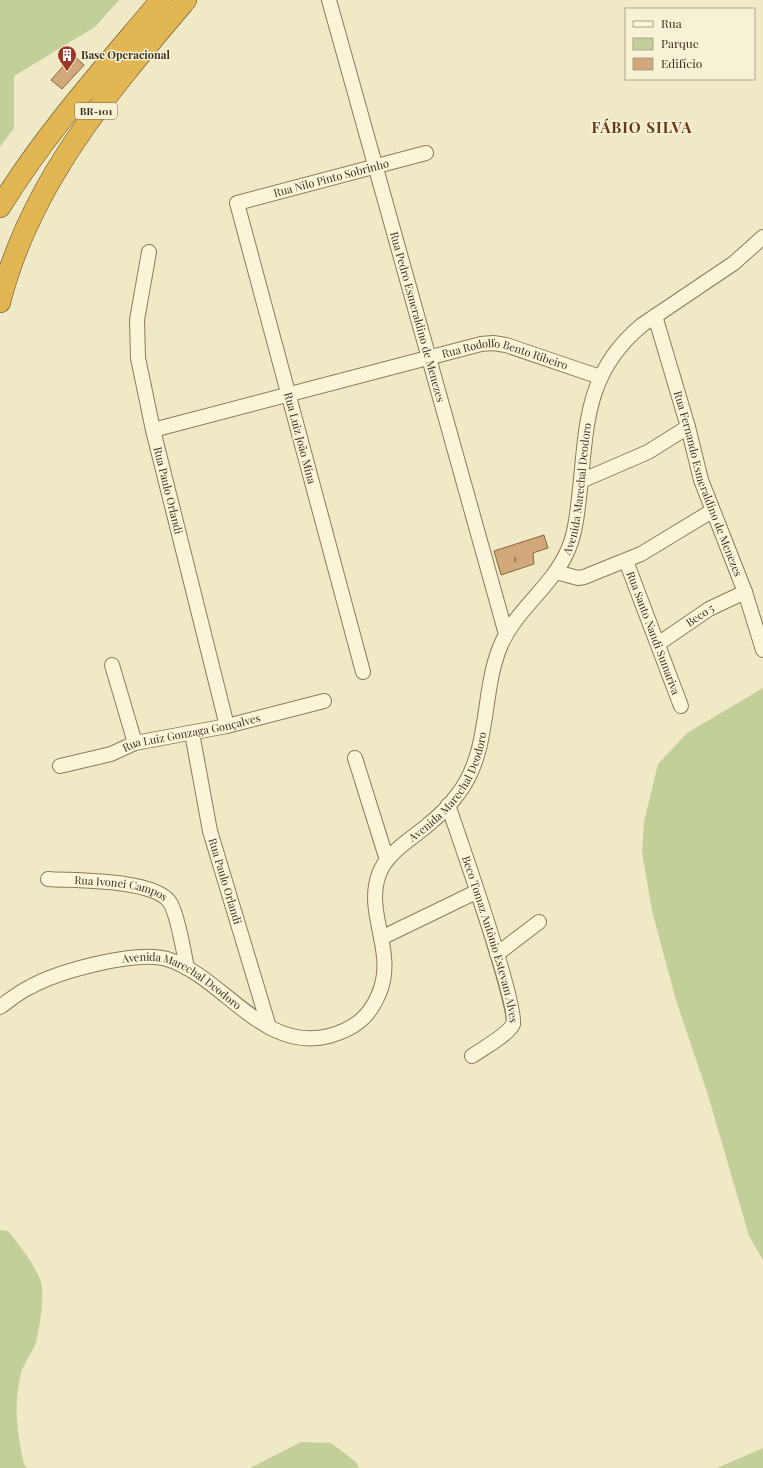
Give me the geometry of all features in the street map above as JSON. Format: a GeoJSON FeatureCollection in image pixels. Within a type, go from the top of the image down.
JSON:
{"type":"FeatureCollection","features":[{"type":"Feature","properties":{"kind":"highway","name":"BR-101"},"geometry":{"type":"LineString","coordinates":[[0,207],[38,148],[161,0]]}},
{"type":"Feature","properties":{"kind":"highway","name":"BR-101"},"geometry":{"type":"LineString","coordinates":[[0,302],[23,234],[42,194],[66,153],[112,89],[186,0]]}},
{"type":"Feature","properties":{"kind":"street","name":"Rua Pedro Esmeraldino de Menezes"},"geometry":{"type":"LineString","coordinates":[[329,0],[506,634]]}},
{"type":"Feature","properties":{"kind":"street","name":"Rua Nilo Pinto Sobrinho"},"geometry":{"type":"LineString","coordinates":[[237,204],[426,153]]}},
{"type":"Feature","properties":{"kind":"street","name":"Rua Luiz João Mina"},"geometry":{"type":"LineString","coordinates":[[237,204],[362,672]]}},
{"type":"Feature","properties":{"kind":"street","name":"Avenida Marechal Deodoro"},"geometry":{"type":"LineString","coordinates":[[0,1007],[28,988],[47,979],[131,957],[151,956],[169,960],[187,968],[269,1027],[284,1034],[319,1038],[348,1029],[362,1020],[374,1006],[382,988],[386,972],[375,893],[379,874],[387,860],[432,822],[459,794],[468,777],[479,750],[484,730],[498,651],[506,634],[556,572],[572,540],[581,481],[587,423],[600,377],[616,350],[628,336],[734,263],[763,237]]}},
{"type":"Feature","properties":{"kind":"street","name":"Rua Paulo Orlandi"},"geometry":{"type":"LineString","coordinates":[[149,252],[136,338],[142,380],[153,430],[227,726]]}},
{"type":"Feature","properties":{"kind":"street","name":"Rua Fernando Esmeraldino de Menezes"},"geometry":{"type":"LineString","coordinates":[[655,316],[688,427],[701,480],[745,592],[763,650]]}},
{"type":"Feature","properties":{"kind":"street","name":"Rua Rodolfo Bento Ribeiro"},"geometry":{"type":"LineString","coordinates":[[153,430],[481,344],[493,343],[506,345],[600,377]]}},
{"type":"Feature","properties":{"kind":"street"},"geometry":{"type":"LineString","coordinates":[[581,481],[648,452],[688,427]]}},
{"type":"Feature","properties":{"kind":"street"},"geometry":{"type":"LineString","coordinates":[[556,572],[578,578],[626,561],[660,544],[712,511]]}},
{"type":"Feature","properties":{"kind":"street","name":"Rua Santo Nandi Sumariva"},"geometry":{"type":"LineString","coordinates":[[626,561],[681,706]]}},
{"type":"Feature","properties":{"kind":"street","name":"Beco 5"},"geometry":{"type":"LineString","coordinates":[[658,644],[709,609],[745,592]]}},
{"type":"Feature","properties":{"kind":"street"},"geometry":{"type":"LineString","coordinates":[[112,666],[135,743]]}},
{"type":"Feature","properties":{"kind":"street","name":"Rua Luiz Gonzaga Gonçalves"},"geometry":{"type":"LineString","coordinates":[[60,766],[111,754],[135,743],[227,726],[324,701]]}},
{"type":"Feature","properties":{"kind":"street","name":"Rua Paulo Orlandi"},"geometry":{"type":"LineString","coordinates":[[192,733],[210,831],[269,1027]]}},
{"type":"Feature","properties":{"kind":"street"},"geometry":{"type":"LineString","coordinates":[[355,758],[387,860]]}},
{"type":"Feature","properties":{"kind":"street","name":"Beco Tomaz Antônio Estevam Alves"},"geometry":{"type":"LineString","coordinates":[[448,805],[511,1001],[513,1024],[507,1032],[472,1056]]}},
{"type":"Feature","properties":{"kind":"street","name":"Rua Ivonei Campos"},"geometry":{"type":"LineString","coordinates":[[48,879],[133,885],[149,888],[161,894],[170,901],[187,968]]}},
{"type":"Feature","properties":{"kind":"street"},"geometry":{"type":"LineString","coordinates":[[381,938],[476,892]]}},
{"type":"Feature","properties":{"kind":"street"},"geometry":{"type":"LineString","coordinates":[[497,954],[539,922]]}},
{"type":"Feature","properties":{"kind":"green space"},"geometry":{"type":"Polygon","coordinates":[[[0,0],[119,0],[95,27],[14,76],[14,128],[0,147],[0,0]]]}},
{"type":"Feature","properties":{"kind":"green space"},"geometry":{"type":"Polygon","coordinates":[[[763,688],[763,1260],[749,1236],[708,1095],[676,1000],[652,911],[642,852],[644,822],[658,764],[687,733],[763,688]]]}},
{"type":"Feature","properties":{"kind":"green space"},"geometry":{"type":"Polygon","coordinates":[[[0,1230],[8,1231],[31,1261],[41,1282],[42,1288],[41,1312],[36,1343],[21,1373],[17,1396],[19,1441],[24,1464],[27,1468],[0,1468],[0,1230]]]}},
{"type":"Feature","properties":{"kind":"green space"},"geometry":{"type":"Polygon","coordinates":[[[301,1442],[331,1443],[356,1462],[359,1468],[250,1468],[301,1442]]]}},
{"type":"Feature","properties":{"kind":"green space"},"geometry":{"type":"Polygon","coordinates":[[[763,1448],[763,1468],[717,1468],[763,1448]]]}},
{"type":"Feature","properties":{"kind":"building","name":"Base Operacional"},"geometry":{"type":"Polygon","coordinates":[[[73,55],[84,65],[62,89],[51,80],[73,55]]]}},
{"type":"Feature","properties":{"kind":"building"},"geometry":{"type":"Polygon","coordinates":[[[544,535],[548,548],[533,553],[534,564],[501,575],[494,551],[544,535]]]}},
{"type":"Feature","properties":{"kind":"place","name":"Base Operacional"},"geometry":{"type":"Point","coordinates":[67,72]}},
{"type":"Feature","properties":{"kind":"district","name":"FÁBIO SILVA"},"geometry":{"type":"Point","coordinates":[642,128]}}]}
